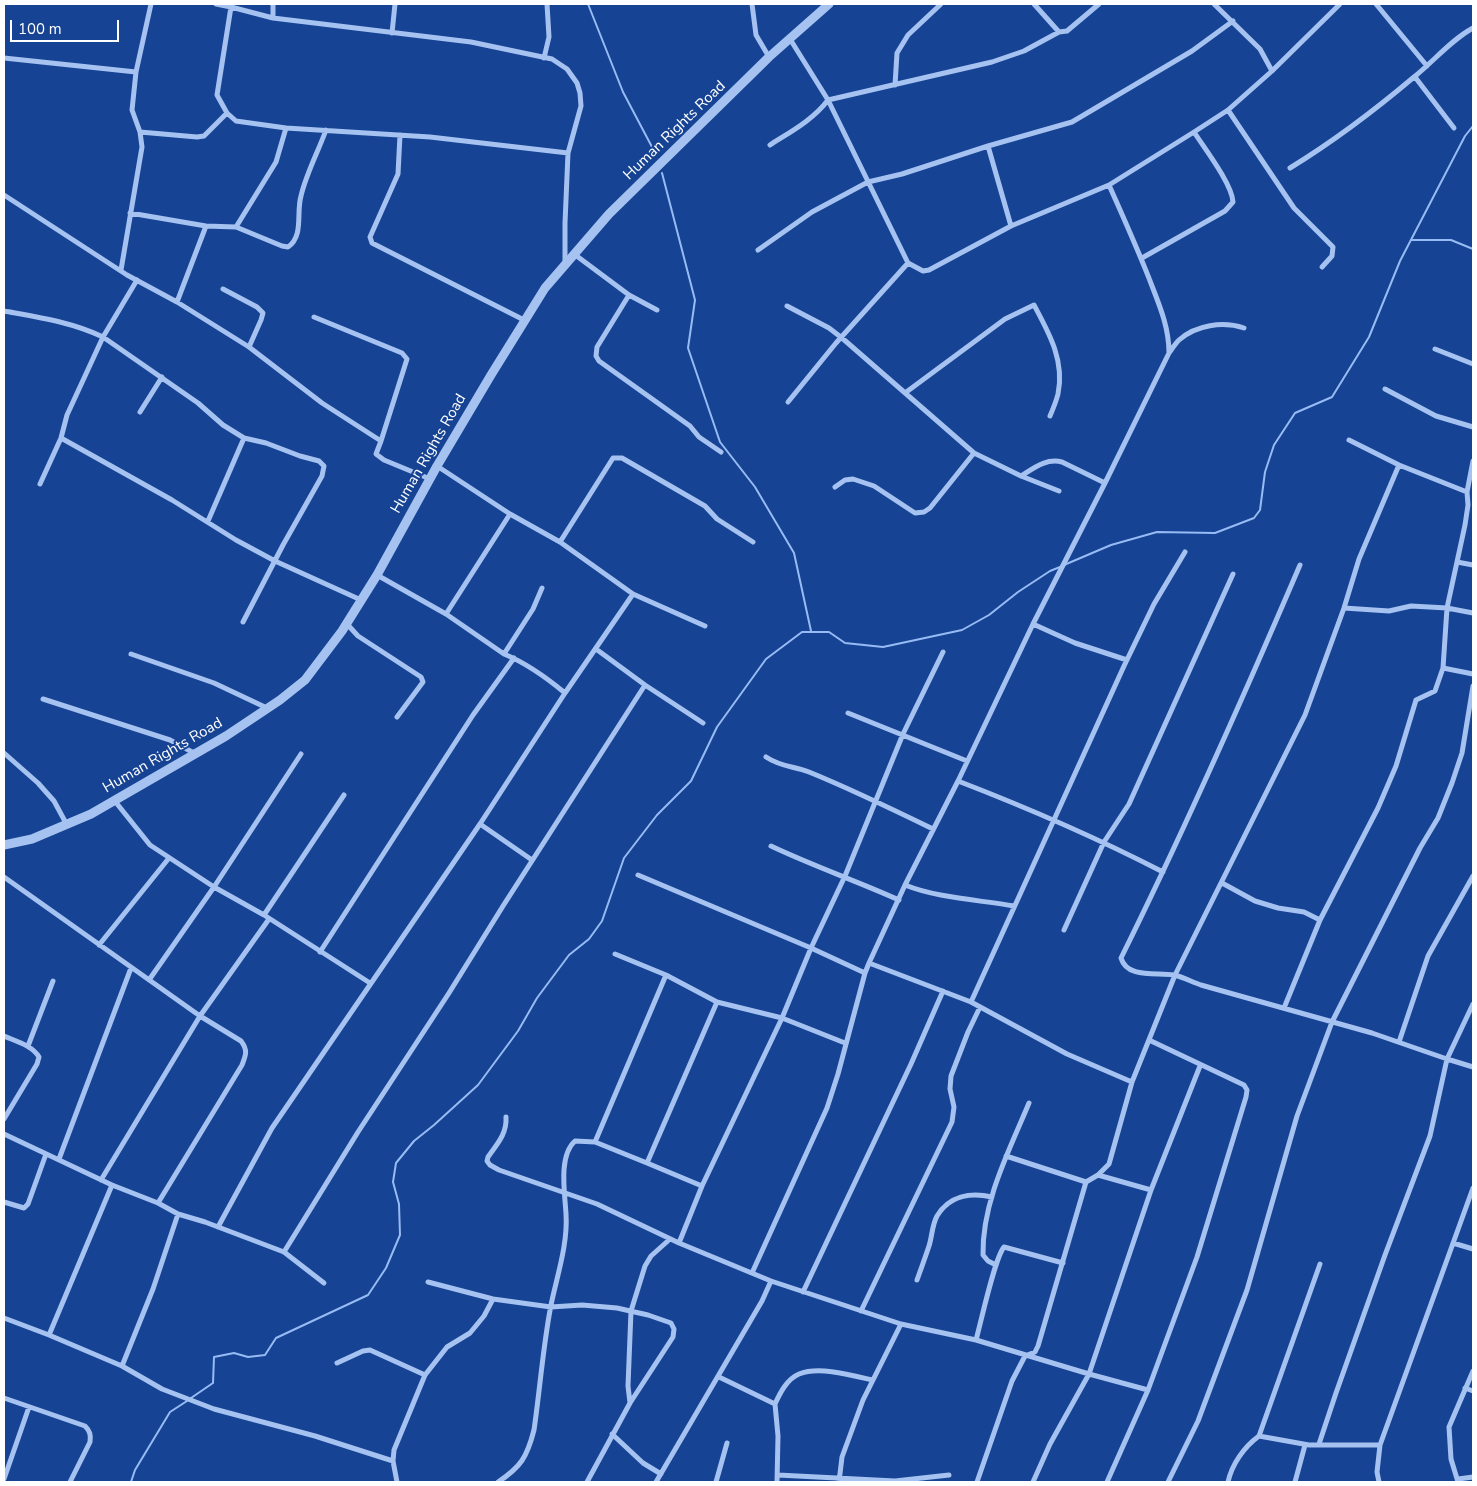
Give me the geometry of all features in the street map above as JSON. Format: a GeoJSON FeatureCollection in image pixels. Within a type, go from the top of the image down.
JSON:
{"type":"FeatureCollection","features":[{"type":"Feature","properties":{"kind":"street"},"geometry":{"type":"LineString","coordinates":[[120,270],[142,147],[140,132],[132,110],[136,72],[151,4]]}},
{"type":"Feature","properties":{"kind":"street"},"geometry":{"type":"LineString","coordinates":[[216,4],[273,18],[471,42],[552,59],[567,69],[577,83],[581,106],[568,153],[565,264]]}},
{"type":"Feature","properties":{"kind":"street"},"geometry":{"type":"LineString","coordinates":[[273,4],[273,18]]}},
{"type":"Feature","properties":{"kind":"street"},"geometry":{"type":"LineString","coordinates":[[392,33],[395,4]]}},
{"type":"Feature","properties":{"kind":"street"},"geometry":{"type":"LineString","coordinates":[[544,58],[549,37],[547,4]]}},
{"type":"Feature","properties":{"kind":"street"},"geometry":{"type":"LineString","coordinates":[[752,4],[756,35],[769,57]]}},
{"type":"Feature","properties":{"kind":"street","name":"Human Rights Road"},"geometry":{"type":"LineString","coordinates":[[4,845],[32,839],[67,825],[144,784],[226,736],[280,700],[305,680],[347,624],[377,575],[437,466],[545,288],[609,214],[769,57],[829,4]]}},
{"type":"Feature","properties":{"kind":"street"},"geometry":{"type":"LineString","coordinates":[[895,85],[897,53],[908,35],[940,4]]}},
{"type":"Feature","properties":{"kind":"street"},"geometry":{"type":"LineString","coordinates":[[1034,4],[1059,32]]}},
{"type":"Feature","properties":{"kind":"street"},"geometry":{"type":"LineString","coordinates":[[770,146],[820,111],[828,100],[992,62],[1024,51],[1059,32],[1067,31],[1099,4]]}},
{"type":"Feature","properties":{"kind":"street"},"geometry":{"type":"LineString","coordinates":[[1214,4],[1260,49],[1272,71]]}},
{"type":"Feature","properties":{"kind":"street"},"geometry":{"type":"LineString","coordinates":[[1376,4],[1426,66]]}},
{"type":"Feature","properties":{"kind":"street"},"geometry":{"type":"LineString","coordinates":[[790,40],[828,100],[908,263],[923,271],[929,270],[1011,226],[1109,185],[1194,132],[1228,110],[1272,71],[1337,5]]}},
{"type":"Feature","properties":{"kind":"street"},"geometry":{"type":"LineString","coordinates":[[231,7],[217,95],[227,113],[236,121],[286,128],[400,135],[568,153]]}},
{"type":"Feature","properties":{"kind":"street"},"geometry":{"type":"LineString","coordinates":[[758,250],[812,212],[868,182],[902,174],[988,146],[1072,122],[1192,51],[1233,21]]}},
{"type":"Feature","properties":{"kind":"street"},"geometry":{"type":"LineString","coordinates":[[1290,168],[1326,146],[1415,77],[1460,35],[1473,28]]}},
{"type":"Feature","properties":{"kind":"street"},"geometry":{"type":"LineString","coordinates":[[4,58],[136,72]]}},
{"type":"Feature","properties":{"kind":"street"},"geometry":{"type":"LineString","coordinates":[[1415,77],[1454,128]]}},
{"type":"Feature","properties":{"kind":"street"},"geometry":{"type":"LineString","coordinates":[[1228,110],[1294,208],[1333,246],[1332,256],[1322,267]]}},
{"type":"Feature","properties":{"kind":"street"},"geometry":{"type":"LineString","coordinates":[[140,132],[204,136],[227,113]]}},
{"type":"Feature","properties":{"kind":"street"},"geometry":{"type":"LineString","coordinates":[[236,227],[276,162],[286,128]]}},
{"type":"Feature","properties":{"kind":"street"},"geometry":{"type":"LineString","coordinates":[[130,213],[206,226],[236,227],[288,248],[293,244],[300,221],[299,208],[301,196],[326,130]]}},
{"type":"Feature","properties":{"kind":"street"},"geometry":{"type":"LineString","coordinates":[[1142,258],[1225,210],[1233,202],[1227,185],[1194,132]]}},
{"type":"Feature","properties":{"kind":"street"},"geometry":{"type":"LineString","coordinates":[[400,135],[398,174],[370,237],[372,243],[524,320]]}},
{"type":"Feature","properties":{"kind":"street"},"geometry":{"type":"LineString","coordinates":[[988,146],[1011,226]]}},
{"type":"Feature","properties":{"kind":"street"},"geometry":{"type":"LineString","coordinates":[[1109,185],[1142,258],[1166,324],[1169,354]]}},
{"type":"Feature","properties":{"kind":"street"},"geometry":{"type":"LineString","coordinates":[[4,194],[120,270],[177,302],[248,347],[322,403],[381,440]]}},
{"type":"Feature","properties":{"kind":"street"},"geometry":{"type":"LineString","coordinates":[[177,302],[206,226]]}},
{"type":"Feature","properties":{"kind":"street"},"geometry":{"type":"LineString","coordinates":[[574,254],[629,295],[657,310]]}},
{"type":"Feature","properties":{"kind":"street"},"geometry":{"type":"LineString","coordinates":[[788,402],[908,263]]}},
{"type":"Feature","properties":{"kind":"street"},"geometry":{"type":"LineString","coordinates":[[40,484],[61,438],[67,415],[103,337],[138,280]]}},
{"type":"Feature","properties":{"kind":"street"},"geometry":{"type":"LineString","coordinates":[[223,289],[257,307],[262,312],[261,320],[248,347]]}},
{"type":"Feature","properties":{"kind":"street"},"geometry":{"type":"LineString","coordinates":[[629,295],[597,348],[596,356],[599,362],[690,426],[699,437],[722,452]]}},
{"type":"Feature","properties":{"kind":"street"},"geometry":{"type":"LineString","coordinates":[[905,393],[990,330],[1013,315],[1034,305],[1055,344],[1059,366],[1058,393],[1050,416]]}},
{"type":"Feature","properties":{"kind":"street"},"geometry":{"type":"LineString","coordinates":[[787,306],[829,328],[842,338],[974,453],[1021,476],[1059,491]]}},
{"type":"Feature","properties":{"kind":"street"},"geometry":{"type":"LineString","coordinates":[[4,311],[81,327],[103,337],[162,377],[198,403],[223,425],[244,438],[266,443],[319,461],[324,466],[322,476],[243,622]]}},
{"type":"Feature","properties":{"kind":"street"},"geometry":{"type":"LineString","coordinates":[[314,317],[402,353],[407,360],[376,454],[384,460],[431,479]]}},
{"type":"Feature","properties":{"kind":"street"},"geometry":{"type":"LineString","coordinates":[[752,1273],[827,1108],[838,1074],[864,973],[1033,624],[1169,354],[1179,340],[1198,330],[1221,325],[1244,328]]}},
{"type":"Feature","properties":{"kind":"street"},"geometry":{"type":"LineString","coordinates":[[1436,348],[1473,364]]}},
{"type":"Feature","properties":{"kind":"street"},"geometry":{"type":"LineString","coordinates":[[140,412],[162,377]]}},
{"type":"Feature","properties":{"kind":"street"},"geometry":{"type":"LineString","coordinates":[[1385,389],[1436,416],[1473,427]]}},
{"type":"Feature","properties":{"kind":"street"},"geometry":{"type":"LineString","coordinates":[[61,438],[208,521],[236,540],[275,561],[361,600]]}},
{"type":"Feature","properties":{"kind":"street"},"geometry":{"type":"LineString","coordinates":[[208,521],[244,438]]}},
{"type":"Feature","properties":{"kind":"street"},"geometry":{"type":"LineString","coordinates":[[1349,440],[1399,465],[1467,492]]}},
{"type":"Feature","properties":{"kind":"street"},"geometry":{"type":"LineString","coordinates":[[835,487],[845,480],[861,481],[874,486],[915,512],[924,512],[930,508],[974,453]]}},
{"type":"Feature","properties":{"kind":"street"},"geometry":{"type":"LineString","coordinates":[[560,542],[613,458],[617,457],[622,458],[706,506],[717,520],[754,542]]}},
{"type":"Feature","properties":{"kind":"street"},"geometry":{"type":"LineString","coordinates":[[1021,476],[1045,462],[1056,460],[1105,483]]}},
{"type":"Feature","properties":{"kind":"street"},"geometry":{"type":"LineString","coordinates":[[1284,1008],[1320,920],[1378,808],[1396,766],[1416,700],[1435,691],[1443,668],[1447,608],[1465,525],[1468,506],[1467,492],[1473,461]]}},
{"type":"Feature","properties":{"kind":"street"},"geometry":{"type":"LineString","coordinates":[[977,1482],[1012,1381],[1026,1356],[1035,1352],[1038,1346],[1086,1182],[1098,1175],[1109,1164],[1132,1082],[1175,976],[1305,715],[1344,608],[1359,559],[1399,465]]}},
{"type":"Feature","properties":{"kind":"street"},"geometry":{"type":"LineString","coordinates":[[437,466],[510,514],[560,542],[632,594],[706,626]]}},
{"type":"Feature","properties":{"kind":"street"},"geometry":{"type":"LineString","coordinates":[[446,614],[510,514]]}},
{"type":"Feature","properties":{"kind":"street"},"geometry":{"type":"LineString","coordinates":[[971,1002],[1127,660],[1154,604],[1185,552]]}},
{"type":"Feature","properties":{"kind":"street"},"geometry":{"type":"LineString","coordinates":[[1457,562],[1473,565]]}},
{"type":"Feature","properties":{"kind":"street"},"geometry":{"type":"LineString","coordinates":[[1300,565],[1233,721],[1121,958],[1123,965],[1131,972],[1175,976],[1399,1042],[1447,1060],[1473,1066]]}},
{"type":"Feature","properties":{"kind":"street"},"geometry":{"type":"LineString","coordinates":[[1064,930],[1104,842],[1129,804],[1233,574]]}},
{"type":"Feature","properties":{"kind":"street"},"geometry":{"type":"LineString","coordinates":[[377,575],[446,614],[565,693]]}},
{"type":"Feature","properties":{"kind":"street"},"geometry":{"type":"LineString","coordinates":[[504,654],[533,609],[542,588]]}},
{"type":"Feature","properties":{"kind":"street"},"geometry":{"type":"LineString","coordinates":[[218,1227],[272,1128],[480,824],[632,594]]}},
{"type":"Feature","properties":{"kind":"street"},"geometry":{"type":"LineString","coordinates":[[1344,608],[1389,611],[1412,606],[1447,608],[1473,613]]}},
{"type":"Feature","properties":{"kind":"street"},"geometry":{"type":"LineString","coordinates":[[347,624],[358,636],[421,677],[423,682],[397,717]]}},
{"type":"Feature","properties":{"kind":"street"},"geometry":{"type":"LineString","coordinates":[[1033,624],[1075,643],[1127,660]]}},
{"type":"Feature","properties":{"kind":"street"},"geometry":{"type":"LineString","coordinates":[[596,649],[703,723]]}},
{"type":"Feature","properties":{"kind":"street"},"geometry":{"type":"LineString","coordinates":[[679,1243],[702,1186],[782,1018],[811,948],[845,876],[903,734],[942,652]]}},
{"type":"Feature","properties":{"kind":"street"},"geometry":{"type":"LineString","coordinates":[[131,654],[214,683],[267,708]]}},
{"type":"Feature","properties":{"kind":"street"},"geometry":{"type":"LineString","coordinates":[[320,952],[473,715],[514,658]]}},
{"type":"Feature","properties":{"kind":"street"},"geometry":{"type":"LineString","coordinates":[[1443,668],[1473,674]]}},
{"type":"Feature","properties":{"kind":"street"},"geometry":{"type":"LineString","coordinates":[[284,1252],[358,1132],[646,685]]}},
{"type":"Feature","properties":{"kind":"street"},"geometry":{"type":"LineString","coordinates":[[1168,1482],[1198,1421],[1247,1290],[1296,1116],[1332,1022],[1420,848],[1438,818],[1452,783],[1462,753],[1473,686]]}},
{"type":"Feature","properties":{"kind":"street"},"geometry":{"type":"LineString","coordinates":[[43,699],[170,740],[194,753]]}},
{"type":"Feature","properties":{"kind":"street"},"geometry":{"type":"LineString","coordinates":[[848,712],[967,761]]}},
{"type":"Feature","properties":{"kind":"street"},"geometry":{"type":"LineString","coordinates":[[4,752],[38,783],[54,802],[67,825]]}},
{"type":"Feature","properties":{"kind":"street"},"geometry":{"type":"LineString","coordinates":[[149,980],[214,887],[300,754]]}},
{"type":"Feature","properties":{"kind":"street"},"geometry":{"type":"LineString","coordinates":[[766,757],[776,764],[808,772],[933,828]]}},
{"type":"Feature","properties":{"kind":"street"},"geometry":{"type":"LineString","coordinates":[[958,781],[1029,808],[1104,842],[1163,872]]}},
{"type":"Feature","properties":{"kind":"street"},"geometry":{"type":"LineString","coordinates":[[101,1180],[200,1016],[267,917],[344,795]]}},
{"type":"Feature","properties":{"kind":"street"},"geometry":{"type":"LineString","coordinates":[[114,800],[150,845],[214,887],[267,917],[370,983]]}},
{"type":"Feature","properties":{"kind":"street"},"geometry":{"type":"LineString","coordinates":[[480,824],[532,860]]}},
{"type":"Feature","properties":{"kind":"street"},"geometry":{"type":"LineString","coordinates":[[771,846],[899,900]]}},
{"type":"Feature","properties":{"kind":"street"},"geometry":{"type":"LineString","coordinates":[[99,945],[169,858]]}},
{"type":"Feature","properties":{"kind":"street"},"geometry":{"type":"LineString","coordinates":[[638,875],[811,948],[864,973]]}},
{"type":"Feature","properties":{"kind":"street"},"geometry":{"type":"LineString","coordinates":[[1399,1042],[1428,956],[1473,876]]}},
{"type":"Feature","properties":{"kind":"street"},"geometry":{"type":"LineString","coordinates":[[4,877],[200,1016],[241,1041],[246,1047],[246,1055],[242,1065],[158,1202]]}},
{"type":"Feature","properties":{"kind":"street"},"geometry":{"type":"LineString","coordinates":[[1222,883],[1255,901],[1278,908],[1304,912],[1320,920]]}},
{"type":"Feature","properties":{"kind":"street"},"geometry":{"type":"LineString","coordinates":[[905,885],[914,889],[1014,906]]}},
{"type":"Feature","properties":{"kind":"street"},"geometry":{"type":"LineString","coordinates":[[615,954],[666,974],[717,1002],[782,1018],[845,1043]]}},
{"type":"Feature","properties":{"kind":"street"},"geometry":{"type":"LineString","coordinates":[[869,964],[971,1002],[1067,1054],[1132,1082]]}},
{"type":"Feature","properties":{"kind":"street"},"geometry":{"type":"LineString","coordinates":[[60,1160],[131,968]]}},
{"type":"Feature","properties":{"kind":"street"},"geometry":{"type":"LineString","coordinates":[[596,1142],[666,974]]}},
{"type":"Feature","properties":{"kind":"street"},"geometry":{"type":"LineString","coordinates":[[28,1046],[53,981]]}},
{"type":"Feature","properties":{"kind":"street"},"geometry":{"type":"LineString","coordinates":[[803,1292],[943,991]]}},
{"type":"Feature","properties":{"kind":"street"},"geometry":{"type":"LineString","coordinates":[[647,1163],[717,1002]]}},
{"type":"Feature","properties":{"kind":"street"},"geometry":{"type":"LineString","coordinates":[[1319,1444],[1378,1273],[1430,1136],[1447,1060],[1473,1004]]}},
{"type":"Feature","properties":{"kind":"street"},"geometry":{"type":"LineString","coordinates":[[862,1311],[952,1122],[954,1107],[950,1089],[951,1076],[980,1007]]}},
{"type":"Feature","properties":{"kind":"street"},"geometry":{"type":"LineString","coordinates":[[4,1036],[28,1046],[36,1052],[38,1057],[37,1064],[4,1120]]}},
{"type":"Feature","properties":{"kind":"street"},"geometry":{"type":"LineString","coordinates":[[1107,1482],[1148,1390],[1197,1257],[1247,1090],[1244,1085],[1200,1066],[1149,1040]]}},
{"type":"Feature","properties":{"kind":"street"},"geometry":{"type":"LineString","coordinates":[[1033,1482],[1050,1444],[1089,1374],[1151,1190],[1200,1066]]}},
{"type":"Feature","properties":{"kind":"street"},"geometry":{"type":"LineString","coordinates":[[996,1265],[988,1261],[983,1255],[982,1238],[992,1197],[1006,1156],[1028,1103]]}},
{"type":"Feature","properties":{"kind":"street"},"geometry":{"type":"LineString","coordinates":[[506,1117],[504,1134],[487,1161],[499,1170],[630,1218],[679,1243],[771,1281],[803,1292],[901,1324],[976,1340],[1148,1390]]}},
{"type":"Feature","properties":{"kind":"street"},"geometry":{"type":"LineString","coordinates":[[4,1134],[112,1185],[158,1202],[178,1214],[284,1252],[324,1283]]}},
{"type":"Feature","properties":{"kind":"street"},"geometry":{"type":"LineString","coordinates":[[498,1482],[510,1475],[521,1464],[530,1445],[534,1430],[550,1307],[563,1244],[566,1216],[563,1192],[566,1156],[571,1144],[575,1141],[596,1142],[702,1186]]}},
{"type":"Feature","properties":{"kind":"street"},"geometry":{"type":"LineString","coordinates":[[4,1202],[24,1208],[28,1204],[46,1154]]}},
{"type":"Feature","properties":{"kind":"street"},"geometry":{"type":"LineString","coordinates":[[1006,1156],[1086,1182]]}},
{"type":"Feature","properties":{"kind":"street"},"geometry":{"type":"LineString","coordinates":[[1098,1175],[1151,1190]]}},
{"type":"Feature","properties":{"kind":"street"},"geometry":{"type":"LineString","coordinates":[[49,1335],[112,1185]]}},
{"type":"Feature","properties":{"kind":"street"},"geometry":{"type":"LineString","coordinates":[[1379,1482],[1377,1472],[1380,1445],[1473,1188]]}},
{"type":"Feature","properties":{"kind":"street"},"geometry":{"type":"LineString","coordinates":[[917,1280],[937,1217],[943,1209],[958,1197],[980,1194],[992,1197]]}},
{"type":"Feature","properties":{"kind":"street"},"geometry":{"type":"LineString","coordinates":[[122,1366],[153,1289],[178,1214]]}},
{"type":"Feature","properties":{"kind":"street"},"geometry":{"type":"LineString","coordinates":[[630,1402],[628,1386],[631,1311],[645,1266],[651,1256],[670,1239]]}},
{"type":"Feature","properties":{"kind":"street"},"geometry":{"type":"LineString","coordinates":[[1453,1243],[1473,1249]]}},
{"type":"Feature","properties":{"kind":"street"},"geometry":{"type":"LineString","coordinates":[[976,1340],[1000,1251],[1004,1247],[1063,1263]]}},
{"type":"Feature","properties":{"kind":"street"},"geometry":{"type":"LineString","coordinates":[[1228,1482],[1240,1455],[1248,1444],[1259,1436],[1320,1264]]}},
{"type":"Feature","properties":{"kind":"street"},"geometry":{"type":"LineString","coordinates":[[656,1482],[762,1301],[771,1281]]}},
{"type":"Feature","properties":{"kind":"street"},"geometry":{"type":"LineString","coordinates":[[428,1282],[493,1300],[550,1307],[582,1305],[631,1311],[671,1323],[674,1329],[673,1337],[630,1402],[587,1482]]}},
{"type":"Feature","properties":{"kind":"street"},"geometry":{"type":"LineString","coordinates":[[397,1482],[393,1461],[394,1450],[425,1375],[447,1348],[470,1333],[484,1316],[493,1300]]}},
{"type":"Feature","properties":{"kind":"street"},"geometry":{"type":"LineString","coordinates":[[4,1318],[122,1366],[162,1389],[214,1409],[315,1436],[393,1461]]}},
{"type":"Feature","properties":{"kind":"street"},"geometry":{"type":"LineString","coordinates":[[839,1480],[842,1458],[872,1380],[880,1369],[901,1324]]}},
{"type":"Feature","properties":{"kind":"street"},"geometry":{"type":"LineString","coordinates":[[337,1363],[362,1351],[370,1350],[425,1375]]}},
{"type":"Feature","properties":{"kind":"street"},"geometry":{"type":"LineString","coordinates":[[777,1482],[778,1436],[775,1404],[785,1386],[798,1374],[814,1372],[833,1372],[872,1380]]}},
{"type":"Feature","properties":{"kind":"street"},"geometry":{"type":"LineString","coordinates":[[1473,1372],[1449,1427],[1451,1459],[1458,1481],[1473,1477]]}},
{"type":"Feature","properties":{"kind":"street"},"geometry":{"type":"LineString","coordinates":[[719,1376],[775,1404]]}},
{"type":"Feature","properties":{"kind":"street"},"geometry":{"type":"LineString","coordinates":[[1465,1388],[1473,1391]]}},
{"type":"Feature","properties":{"kind":"street"},"geometry":{"type":"LineString","coordinates":[[4,1398],[85,1426],[89,1430],[91,1435],[90,1442],[70,1482]]}},
{"type":"Feature","properties":{"kind":"street"},"geometry":{"type":"LineString","coordinates":[[4,1479],[29,1407]]}},
{"type":"Feature","properties":{"kind":"street"},"geometry":{"type":"LineString","coordinates":[[612,1434],[643,1463],[661,1474]]}},
{"type":"Feature","properties":{"kind":"street"},"geometry":{"type":"LineString","coordinates":[[1259,1436],[1305,1445],[1380,1445]]}},
{"type":"Feature","properties":{"kind":"street"},"geometry":{"type":"LineString","coordinates":[[716,1482],[727,1443]]}},
{"type":"Feature","properties":{"kind":"street"},"geometry":{"type":"LineString","coordinates":[[1295,1482],[1305,1445]]}},
{"type":"Feature","properties":{"kind":"street"},"geometry":{"type":"LineString","coordinates":[[778,1475],[839,1480],[895,1481],[949,1475]]}},
{"type":"Feature","properties":{"kind":"waterway"},"geometry":{"type":"LineString","coordinates":[[588,4],[623,92],[652,147]]}},
{"type":"Feature","properties":{"kind":"waterway"},"geometry":{"type":"LineString","coordinates":[[1064,565],[1111,545],[1157,532],[1215,533],[1254,518],[1260,510],[1265,472],[1274,445],[1295,413],[1332,397],[1369,337],[1400,261],[1465,136],[1473,126]]}},
{"type":"Feature","properties":{"kind":"waterway"},"geometry":{"type":"LineString","coordinates":[[662,173],[695,300],[688,348],[720,442],[755,487],[794,553],[811,631]]}},
{"type":"Feature","properties":{"kind":"waterway"},"geometry":{"type":"LineString","coordinates":[[1412,240],[1451,240],[1473,249]]}},
{"type":"Feature","properties":{"kind":"waterway"},"geometry":{"type":"LineString","coordinates":[[191,1398],[213,1383],[214,1357],[234,1353],[248,1357],[265,1355],[276,1338],[368,1295],[386,1268],[400,1235],[399,1204],[393,1182],[396,1163],[414,1141],[478,1085],[518,1031],[537,998],[569,955],[589,939],[602,921],[624,858],[657,815],[691,781],[717,727],[766,659],[802,632],[829,632],[845,643],[883,647],[962,630],[989,615],[1018,592],[1050,571],[1060,567]]}},
{"type":"Feature","properties":{"kind":"waterway"},"geometry":{"type":"LineString","coordinates":[[131,1482],[135,1470],[170,1412],[187,1401]]}}]}
